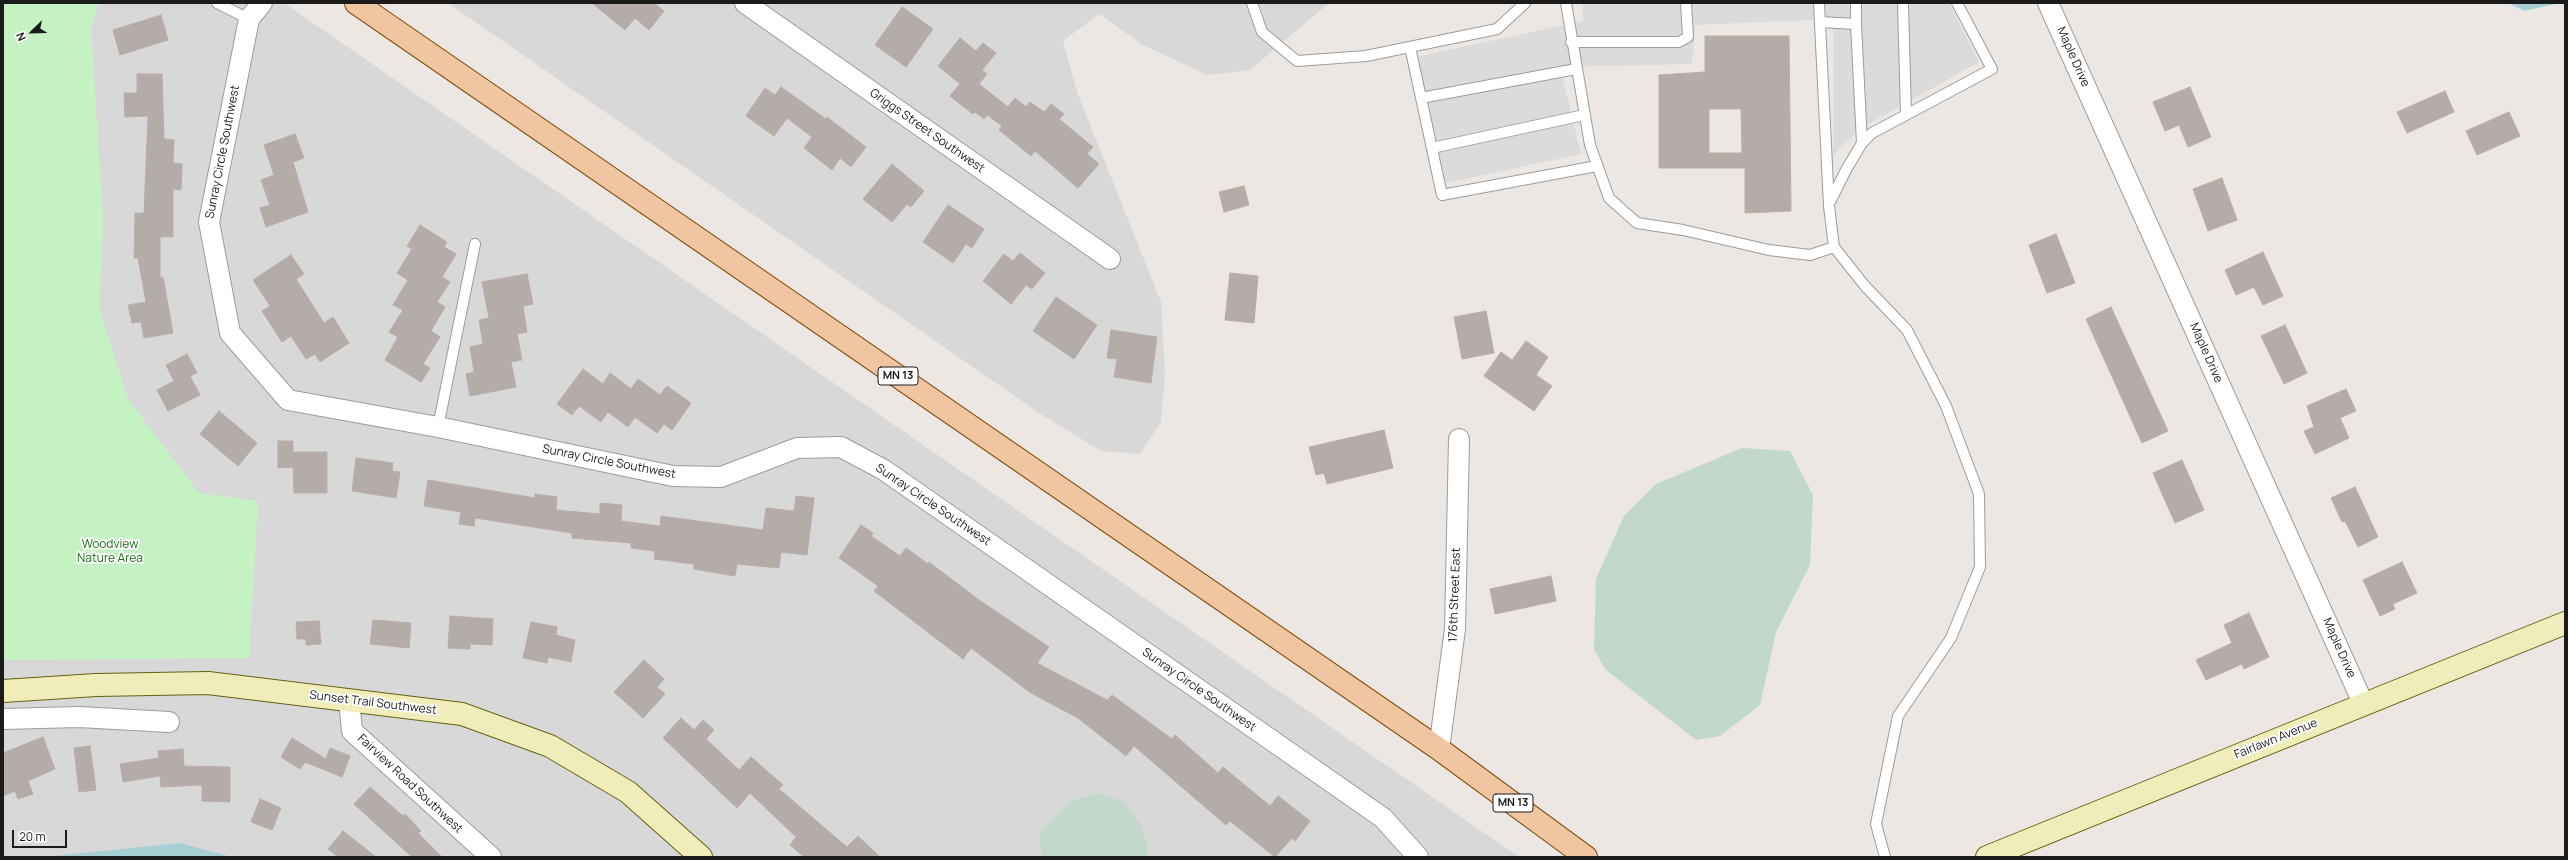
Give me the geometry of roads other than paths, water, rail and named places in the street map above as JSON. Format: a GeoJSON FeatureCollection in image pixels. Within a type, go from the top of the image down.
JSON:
{"type":"FeatureCollection","features":[{"type":"Feature","properties":{"kind":"main road","name":"MN 13"},"geometry":{"type":"LineString","coordinates":[[356,3],[1439,749],[1586,857]]}},
{"type":"Feature","properties":{"kind":"street"},"geometry":{"type":"LineString","coordinates":[[248,19],[262,3]]}},
{"type":"Feature","properties":{"kind":"street","name":"Griggs Street Southwest"},"geometry":{"type":"LineString","coordinates":[[745,3],[1110,259]]}},
{"type":"Feature","properties":{"kind":"street","name":"Maple Drive"},"geometry":{"type":"LineString","coordinates":[[2048,3],[2363,703]]}},
{"type":"Feature","properties":{"kind":"street","name":"Sunray Circle Southwest"},"geometry":{"type":"LineString","coordinates":[[248,19],[209,222],[230,333],[288,400],[438,427],[673,476],[720,477],[797,448],[842,447],[884,470],[1383,818],[1418,857]]}},
{"type":"Feature","properties":{"kind":"street","name":"176th Street East"},"geometry":{"type":"LineString","coordinates":[[1439,749],[1455,629],[1459,439]]}},
{"type":"Feature","properties":{"kind":"street","name":"Fairlawn Avenue"},"geometry":{"type":"LineString","coordinates":[[1987,857],[2363,703],[2565,623]]}},
{"type":"Feature","properties":{"kind":"street","name":"Sunset Trail Southwest"},"geometry":{"type":"LineString","coordinates":[[3,691],[96,684],[208,683],[462,714],[550,746],[628,792],[701,857]]}},
{"type":"Feature","properties":{"kind":"street","name":"Fairview Road Southwest"},"geometry":{"type":"LineString","coordinates":[[349,700],[352,731],[491,857]]}},
{"type":"Feature","properties":{"kind":"street"},"geometry":{"type":"LineString","coordinates":[[3,719],[79,717],[169,722]]}},
{"type":"Feature","properties":{"kind":"lane"},"geometry":{"type":"LineString","coordinates":[[216,3],[248,19]]}},
{"type":"Feature","properties":{"kind":"lane"},"geometry":{"type":"LineString","coordinates":[[1252,3],[1262,32],[1296,61],[1366,56],[1497,29],[1525,3]]}},
{"type":"Feature","properties":{"kind":"lane"},"geometry":{"type":"LineString","coordinates":[[1566,3],[1571,42],[1590,145],[1608,198],[1637,223],[1683,230],[1769,250],[1810,256],[1834,247]]}},
{"type":"Feature","properties":{"kind":"lane"},"geometry":{"type":"LineString","coordinates":[[1571,42],[1678,42],[1688,37],[1686,3]]}},
{"type":"Feature","properties":{"kind":"lane"},"geometry":{"type":"LineString","coordinates":[[1819,3],[1828,206],[1834,247],[1865,286],[1907,330],[1946,406],[1979,494],[1980,567],[1951,638],[1898,716],[1876,824],[1885,857]]}},
{"type":"Feature","properties":{"kind":"lane"},"geometry":{"type":"LineString","coordinates":[[1856,3],[1862,143]]}},
{"type":"Feature","properties":{"kind":"lane"},"geometry":{"type":"LineString","coordinates":[[1903,3],[1906,115]]}},
{"type":"Feature","properties":{"kind":"lane"},"geometry":{"type":"LineString","coordinates":[[1828,206],[1862,143],[1872,133],[1992,70],[1957,3]]}},
{"type":"Feature","properties":{"kind":"lane"},"geometry":{"type":"LineString","coordinates":[[1820,22],[1856,24]]}},
{"type":"Feature","properties":{"kind":"lane"},"geometry":{"type":"LineString","coordinates":[[1410,47],[1442,195],[1597,166]]}},
{"type":"Feature","properties":{"kind":"lane"},"geometry":{"type":"LineString","coordinates":[[1421,98],[1576,69]]}},
{"type":"Feature","properties":{"kind":"lane"},"geometry":{"type":"LineString","coordinates":[[1432,148],[1584,115]]}},
{"type":"Feature","properties":{"kind":"lane"},"geometry":{"type":"LineString","coordinates":[[438,427],[475,244]]}},
{"type":"Feature","properties":{"kind":"water"},"geometry":{"type":"Polygon","coordinates":[[[2508,3],[2560,3],[2524,11],[2508,3]]]}},
{"type":"Feature","properties":{"kind":"water"},"geometry":{"type":"Polygon","coordinates":[[[180,843],[232,857],[43,857],[180,843]]]}},
{"type":"Feature","properties":{"kind":"park label","name":"Woodview Nature Area"},"geometry":{"type":"Point","coordinates":[110,552]}}]}
